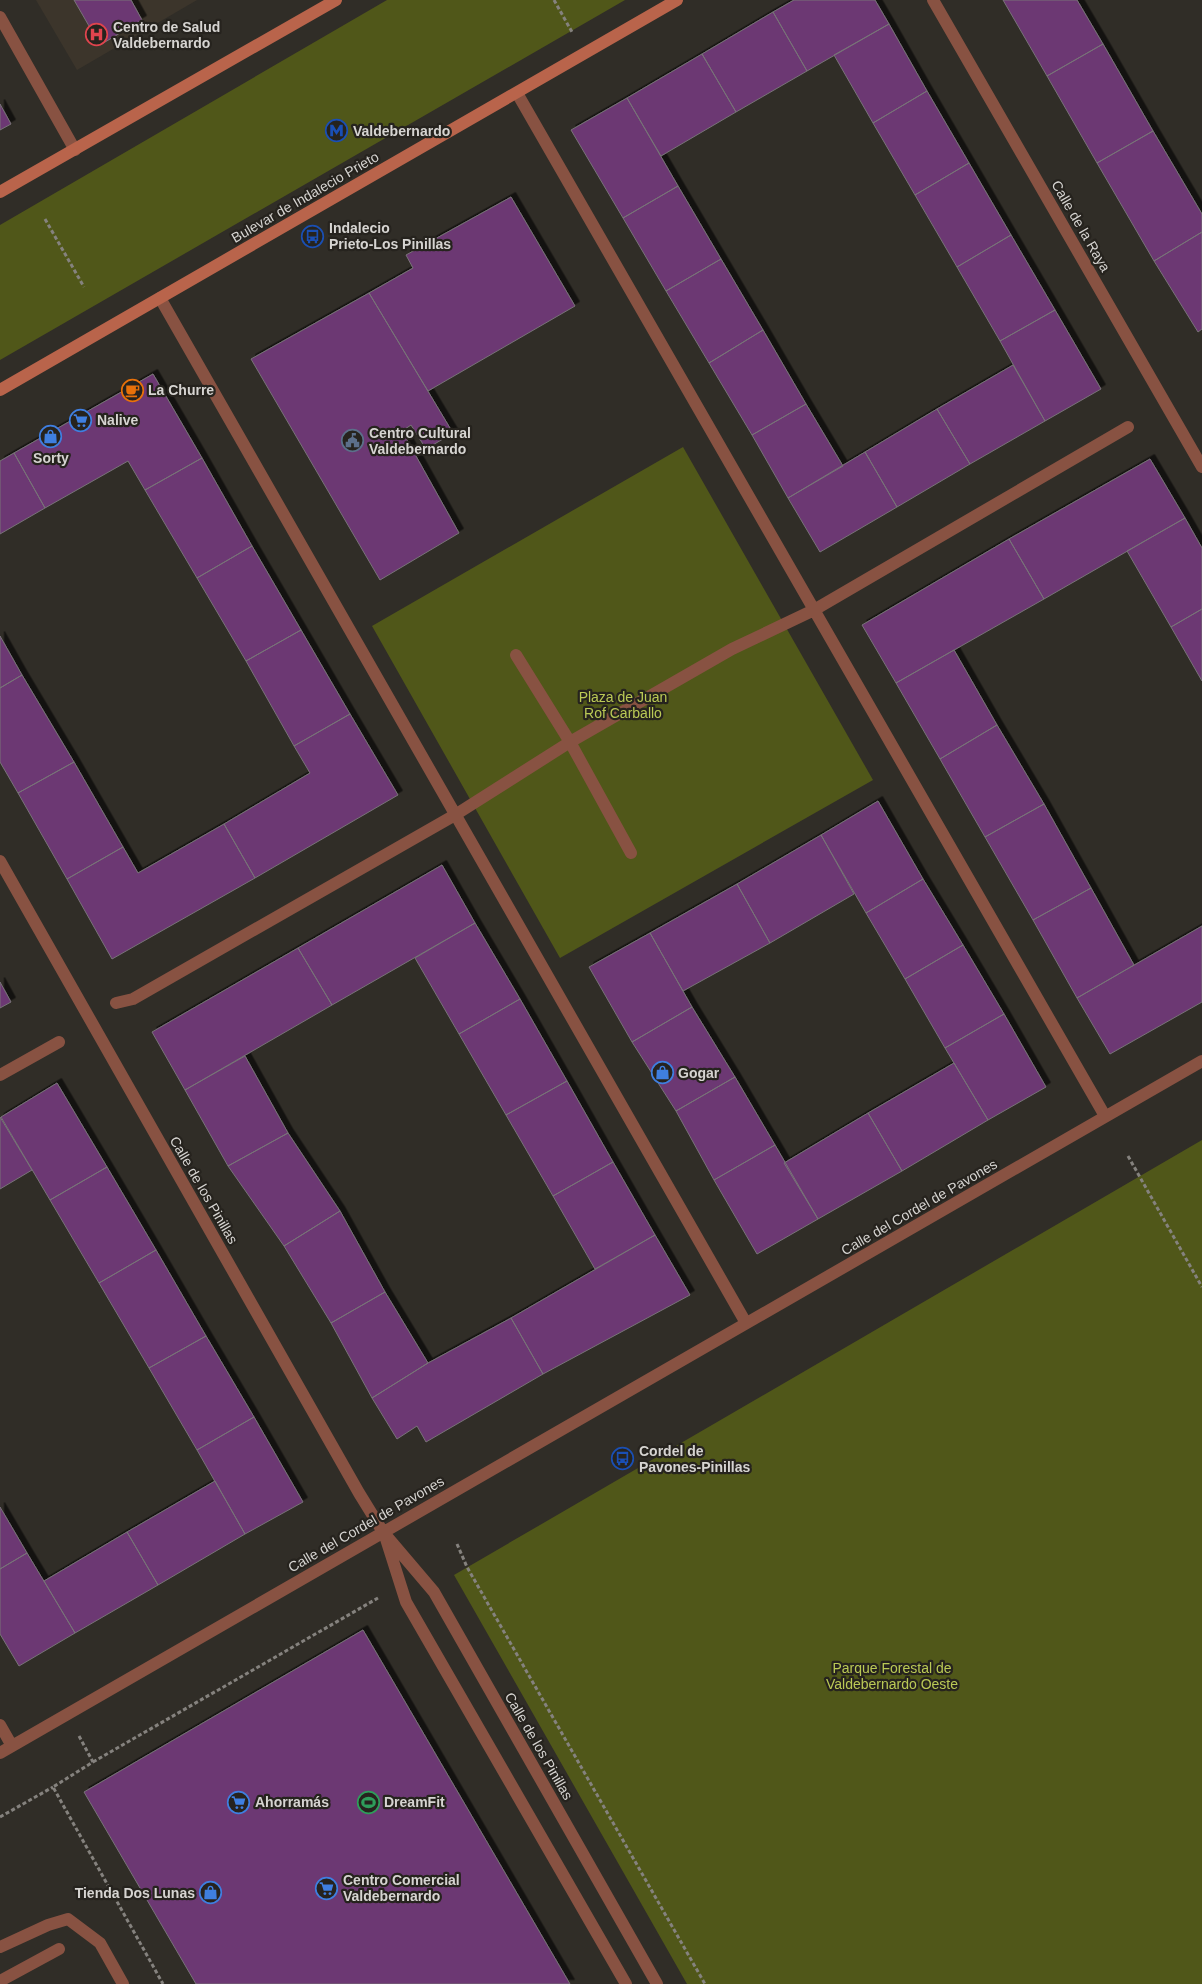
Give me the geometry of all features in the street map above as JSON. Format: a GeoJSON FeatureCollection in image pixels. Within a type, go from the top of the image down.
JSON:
{"type":"FeatureCollection","features":[{"type":"Feature","properties":{"kind":"street"},"geometry":{"type":"LineString","coordinates":[[0,192],[336,0]]}},
{"type":"Feature","properties":{"kind":"street","name":"Bulevar de Indalecio Prieto"},"geometry":{"type":"LineString","coordinates":[[0,390],[677,0]]}},
{"type":"Feature","properties":{"kind":"street","name":"Calle de la Raya"},"geometry":{"type":"LineString","coordinates":[[933,0],[1202,467]]}},
{"type":"Feature","properties":{"kind":"street"},"geometry":{"type":"LineString","coordinates":[[0,17],[75,150]]}},
{"type":"Feature","properties":{"kind":"street"},"geometry":{"type":"LineString","coordinates":[[517,93],[1105,1116]]}},
{"type":"Feature","properties":{"kind":"street"},"geometry":{"type":"LineString","coordinates":[[160,298],[746,1323]]}},
{"type":"Feature","properties":{"kind":"street"},"geometry":{"type":"LineString","coordinates":[[116,1003],[133,999],[455,815],[570,742],[732,649],[814,610],[1128,427]]}},
{"type":"Feature","properties":{"kind":"street"},"geometry":{"type":"LineString","coordinates":[[516,655],[570,742],[631,853]]}},
{"type":"Feature","properties":{"kind":"street","name":"Calle de los Pinillas"},"geometry":{"type":"LineString","coordinates":[[0,861],[354,1485],[383,1532],[434,1592],[657,1984]]}},
{"type":"Feature","properties":{"kind":"street"},"geometry":{"type":"LineString","coordinates":[[0,1075],[59,1042]]}},
{"type":"Feature","properties":{"kind":"street","name":"Calle del Cordel de Pavones"},"geometry":{"type":"LineString","coordinates":[[0,1752],[1202,1061]]}},
{"type":"Feature","properties":{"kind":"street","name":"Calle de los Pinillas"},"geometry":{"type":"LineString","coordinates":[[383,1532],[406,1602],[626,1984]]}},
{"type":"Feature","properties":{"kind":"street"},"geometry":{"type":"LineString","coordinates":[[0,1725],[12,1746]]}},
{"type":"Feature","properties":{"kind":"street"},"geometry":{"type":"LineString","coordinates":[[0,1947],[48,1925],[68,1919],[100,1943],[123,1984]]}},
{"type":"Feature","properties":{"kind":"street"},"geometry":{"type":"LineString","coordinates":[[0,1981],[59,1949]]}},
{"type":"Feature","properties":{"kind":"path"},"geometry":{"type":"LineString","coordinates":[[554,0],[574,35]]}},
{"type":"Feature","properties":{"kind":"path"},"geometry":{"type":"LineString","coordinates":[[45,220],[84,287]]}},
{"type":"Feature","properties":{"kind":"path"},"geometry":{"type":"LineString","coordinates":[[1128,1156],[1202,1287]]}},
{"type":"Feature","properties":{"kind":"path"},"geometry":{"type":"LineString","coordinates":[[457,1544],[467,1567],[705,1984]]}},
{"type":"Feature","properties":{"kind":"path"},"geometry":{"type":"LineString","coordinates":[[0,1818],[93,1762],[382,1596]]}},
{"type":"Feature","properties":{"kind":"path"},"geometry":{"type":"LineString","coordinates":[[76,1731],[93,1762]]}},
{"type":"Feature","properties":{"kind":"path"},"geometry":{"type":"LineString","coordinates":[[53,1787],[163,1984]]}},
{"type":"Feature","properties":{"kind":"shaded area","name":"Centro de Salud Valdebernardo"},"geometry":{"type":"Polygon","coordinates":[[[36,0],[197,0],[77,70],[36,0]]]}},
{"type":"Feature","properties":{"kind":"green space"},"geometry":{"type":"Polygon","coordinates":[[[387,0],[625,0],[0,360],[0,225],[387,0]]]}},
{"type":"Feature","properties":{"kind":"green space","name":"Plaza de Juan Rof Carballo"},"geometry":{"type":"Polygon","coordinates":[[[683,447],[873,780],[560,958],[372,626],[683,447]]]}},
{"type":"Feature","properties":{"kind":"green space","name":"Parque Forestal de Valdebernardo Oeste"},"geometry":{"type":"Polygon","coordinates":[[[1202,1140],[1202,1984],[687,1984],[454,1575],[1202,1140]]]}},
{"type":"Feature","properties":{"kind":"building","name":"Centro de Salud Valdebernardo"},"geometry":{"type":"Polygon","coordinates":[[[74,0],[131,0],[142,20],[100,45],[74,0]]]}},
{"type":"Feature","properties":{"kind":"building"},"geometry":{"type":"Polygon","coordinates":[[[794,0],[875,0],[889,24],[807,71],[773,12],[794,0]]]}},
{"type":"Feature","properties":{"kind":"building"},"geometry":{"type":"Polygon","coordinates":[[[1003,0],[1077,0],[1103,44],[1047,76],[1003,0]]]}},
{"type":"Feature","properties":{"kind":"building"},"geometry":{"type":"Polygon","coordinates":[[[773,12],[807,71],[736,112],[702,54],[773,12]]]}},
{"type":"Feature","properties":{"kind":"building"},"geometry":{"type":"Polygon","coordinates":[[[889,24],[927,91],[873,123],[834,55],[889,24]]]}},
{"type":"Feature","properties":{"kind":"building"},"geometry":{"type":"Polygon","coordinates":[[[1103,44],[1153,131],[1097,163],[1047,76],[1103,44]]]}},
{"type":"Feature","properties":{"kind":"building"},"geometry":{"type":"Polygon","coordinates":[[[702,54],[736,112],[661,156],[627,98],[702,54]]]}},
{"type":"Feature","properties":{"kind":"building"},"geometry":{"type":"Polygon","coordinates":[[[927,91],[969,163],[915,195],[873,123],[927,91]]]}},
{"type":"Feature","properties":{"kind":"building"},"geometry":{"type":"Polygon","coordinates":[[[627,98],[678,186],[623,218],[571,130],[627,98]]]}},
{"type":"Feature","properties":{"kind":"building"},"geometry":{"type":"Polygon","coordinates":[[[0,104],[11,124],[0,130],[0,104]]]}},
{"type":"Feature","properties":{"kind":"building"},"geometry":{"type":"Polygon","coordinates":[[[1153,131],[1202,214],[1202,232],[1154,261],[1097,163],[1153,131]]]}},
{"type":"Feature","properties":{"kind":"building"},"geometry":{"type":"Polygon","coordinates":[[[969,163],[1011,235],[957,267],[915,195],[969,163]]]}},
{"type":"Feature","properties":{"kind":"building"},"geometry":{"type":"Polygon","coordinates":[[[678,186],[721,259],[666,291],[623,218],[678,186]]]}},
{"type":"Feature","properties":{"kind":"building"},"geometry":{"type":"Polygon","coordinates":[[[511,197],[575,306],[428,391],[369,293],[413,268],[406,255],[511,197]]]}},
{"type":"Feature","properties":{"kind":"building"},"geometry":{"type":"Polygon","coordinates":[[[1202,232],[1202,329],[1198,332],[1154,261],[1202,232]]]}},
{"type":"Feature","properties":{"kind":"building"},"geometry":{"type":"Polygon","coordinates":[[[1011,235],[1055,310],[1000,341],[957,267],[1011,235]]]}},
{"type":"Feature","properties":{"kind":"building"},"geometry":{"type":"Polygon","coordinates":[[[721,259],[763,330],[709,363],[666,291],[721,259]]]}},
{"type":"Feature","properties":{"kind":"building","name":"Centro Cultural Valdebernardo"},"geometry":{"type":"Polygon","coordinates":[[[369,293],[453,433],[426,449],[411,425],[402,431],[459,533],[380,580],[251,359],[369,293]]]}},
{"type":"Feature","properties":{"kind":"building"},"geometry":{"type":"Polygon","coordinates":[[[1055,310],[1101,389],[1045,421],[1000,341],[1055,310]]]}},
{"type":"Feature","properties":{"kind":"building"},"geometry":{"type":"Polygon","coordinates":[[[763,330],[806,404],[752,435],[709,363],[763,330]]]}},
{"type":"Feature","properties":{"kind":"building"},"geometry":{"type":"Polygon","coordinates":[[[1013,365],[1045,421],[970,464],[937,409],[1013,365]]]}},
{"type":"Feature","properties":{"kind":"building"},"geometry":{"type":"Polygon","coordinates":[[[153,374],[202,458],[145,490],[128,461],[45,508],[14,453],[153,374]]]}},
{"type":"Feature","properties":{"kind":"building"},"geometry":{"type":"Polygon","coordinates":[[[806,404],[843,466],[788,498],[752,435],[806,404]]]}},
{"type":"Feature","properties":{"kind":"building"},"geometry":{"type":"Polygon","coordinates":[[[937,409],[970,464],[897,507],[865,452],[937,409]]]}},
{"type":"Feature","properties":{"kind":"building"},"geometry":{"type":"Polygon","coordinates":[[[865,452],[897,507],[820,552],[788,498],[865,452]]]}},
{"type":"Feature","properties":{"kind":"building"},"geometry":{"type":"Polygon","coordinates":[[[14,453],[45,508],[0,534],[0,461],[14,453]]]}},
{"type":"Feature","properties":{"kind":"building"},"geometry":{"type":"Polygon","coordinates":[[[202,458],[252,546],[197,578],[145,490],[202,458]]]}},
{"type":"Feature","properties":{"kind":"building"},"geometry":{"type":"Polygon","coordinates":[[[1150,459],[1185,518],[1044,599],[1009,539],[1150,459]]]}},
{"type":"Feature","properties":{"kind":"building"},"geometry":{"type":"Polygon","coordinates":[[[1185,518],[1202,548],[1202,609],[1171,627],[1127,551],[1185,518]]]}},
{"type":"Feature","properties":{"kind":"building"},"geometry":{"type":"Polygon","coordinates":[[[1009,539],[1044,599],[896,683],[862,625],[1009,539]]]}},
{"type":"Feature","properties":{"kind":"building"},"geometry":{"type":"Polygon","coordinates":[[[252,546],[301,630],[246,661],[197,578],[252,546]]]}},
{"type":"Feature","properties":{"kind":"building"},"geometry":{"type":"Polygon","coordinates":[[[1202,609],[1202,681],[1171,627],[1202,609]]]}},
{"type":"Feature","properties":{"kind":"building"},"geometry":{"type":"Polygon","coordinates":[[[301,630],[350,714],[294,746],[246,661],[301,630]]]}},
{"type":"Feature","properties":{"kind":"building"},"geometry":{"type":"Polygon","coordinates":[[[0,636],[22,675],[0,688],[0,636]]]}},
{"type":"Feature","properties":{"kind":"building"},"geometry":{"type":"Polygon","coordinates":[[[954,650],[997,725],[940,759],[896,683],[954,650]]]}},
{"type":"Feature","properties":{"kind":"building"},"geometry":{"type":"Polygon","coordinates":[[[22,675],[74,762],[18,793],[0,762],[0,688],[22,675]]]}},
{"type":"Feature","properties":{"kind":"building"},"geometry":{"type":"Polygon","coordinates":[[[350,714],[398,795],[255,878],[224,824],[310,773],[294,746],[350,714]]]}},
{"type":"Feature","properties":{"kind":"building"},"geometry":{"type":"Polygon","coordinates":[[[997,725],[1044,804],[985,837],[940,759],[997,725]]]}},
{"type":"Feature","properties":{"kind":"building"},"geometry":{"type":"Polygon","coordinates":[[[74,762],[123,847],[67,879],[18,793],[74,762]]]}},
{"type":"Feature","properties":{"kind":"building"},"geometry":{"type":"Polygon","coordinates":[[[878,801],[923,879],[866,913],[821,835],[878,801]]]}},
{"type":"Feature","properties":{"kind":"building"},"geometry":{"type":"Polygon","coordinates":[[[1044,804],[1091,888],[1033,920],[985,837],[1044,804]]]}},
{"type":"Feature","properties":{"kind":"building"},"geometry":{"type":"Polygon","coordinates":[[[224,824],[255,878],[112,959],[67,879],[123,847],[138,873],[224,824]]]}},
{"type":"Feature","properties":{"kind":"building"},"geometry":{"type":"Polygon","coordinates":[[[821,835],[854,894],[770,943],[737,884],[821,835]]]}},
{"type":"Feature","properties":{"kind":"building"},"geometry":{"type":"Polygon","coordinates":[[[442,865],[475,923],[332,1005],[298,948],[442,865]]]}},
{"type":"Feature","properties":{"kind":"building"},"geometry":{"type":"Polygon","coordinates":[[[923,879],[963,945],[905,979],[866,913],[923,879]]]}},
{"type":"Feature","properties":{"kind":"building"},"geometry":{"type":"Polygon","coordinates":[[[737,884],[770,943],[683,991],[650,933],[737,884]]]}},
{"type":"Feature","properties":{"kind":"building"},"geometry":{"type":"Polygon","coordinates":[[[1091,888],[1134,965],[1077,998],[1033,920],[1091,888]]]}},
{"type":"Feature","properties":{"kind":"building"},"geometry":{"type":"Polygon","coordinates":[[[475,923],[520,999],[459,1034],[415,958],[475,923]]]}},
{"type":"Feature","properties":{"kind":"building"},"geometry":{"type":"Polygon","coordinates":[[[1202,926],[1202,1002],[1110,1054],[1077,998],[1202,926]]]}},
{"type":"Feature","properties":{"kind":"building"},"geometry":{"type":"Polygon","coordinates":[[[650,933],[692,1007],[632,1042],[589,967],[650,933]]]}},
{"type":"Feature","properties":{"kind":"building"},"geometry":{"type":"Polygon","coordinates":[[[963,945],[1004,1014],[945,1048],[905,979],[963,945]]]}},
{"type":"Feature","properties":{"kind":"building"},"geometry":{"type":"Polygon","coordinates":[[[298,948],[332,1005],[185,1090],[152,1032],[298,948]]]}},
{"type":"Feature","properties":{"kind":"building"},"geometry":{"type":"Polygon","coordinates":[[[0,982],[11,1002],[0,1008],[0,982]]]}},
{"type":"Feature","properties":{"kind":"building"},"geometry":{"type":"Polygon","coordinates":[[[520,999],[567,1081],[506,1115],[459,1034],[520,999]]]}},
{"type":"Feature","properties":{"kind":"building"},"geometry":{"type":"Polygon","coordinates":[[[692,1007],[735,1077],[676,1111],[632,1042],[692,1007]]]}},
{"type":"Feature","properties":{"kind":"building"},"geometry":{"type":"Polygon","coordinates":[[[1004,1014],[1046,1087],[988,1120],[945,1048],[1004,1014]]]}},
{"type":"Feature","properties":{"kind":"building"},"geometry":{"type":"Polygon","coordinates":[[[245,1056],[288,1133],[228,1166],[185,1090],[245,1056]]]}},
{"type":"Feature","properties":{"kind":"building"},"geometry":{"type":"Polygon","coordinates":[[[954,1063],[988,1120],[902,1171],[868,1113],[954,1063]]]}},
{"type":"Feature","properties":{"kind":"building"},"geometry":{"type":"Polygon","coordinates":[[[735,1077],[775,1145],[714,1180],[676,1111],[735,1077]]]}},
{"type":"Feature","properties":{"kind":"building"},"geometry":{"type":"Polygon","coordinates":[[[567,1081],[613,1162],[553,1196],[506,1115],[567,1081]]]}},
{"type":"Feature","properties":{"kind":"building"},"geometry":{"type":"Polygon","coordinates":[[[57,1083],[107,1167],[50,1200],[1,1117],[57,1083]]]}},
{"type":"Feature","properties":{"kind":"building"},"geometry":{"type":"Polygon","coordinates":[[[868,1113],[902,1171],[818,1219],[784,1163],[868,1113]]]}},
{"type":"Feature","properties":{"kind":"building"},"geometry":{"type":"Polygon","coordinates":[[[0,1117],[32,1170],[0,1189],[0,1117]]]}},
{"type":"Feature","properties":{"kind":"building"},"geometry":{"type":"Polygon","coordinates":[[[288,1133],[340,1211],[284,1246],[228,1166],[288,1133]]]}},
{"type":"Feature","properties":{"kind":"building"},"geometry":{"type":"Polygon","coordinates":[[[775,1145],[818,1219],[757,1254],[714,1180],[775,1145]]]}},
{"type":"Feature","properties":{"kind":"building"},"geometry":{"type":"Polygon","coordinates":[[[613,1162],[655,1235],[595,1269],[553,1196],[613,1162]]]}},
{"type":"Feature","properties":{"kind":"building"},"geometry":{"type":"Polygon","coordinates":[[[107,1167],[156,1250],[99,1283],[50,1200],[107,1167]]]}},
{"type":"Feature","properties":{"kind":"building"},"geometry":{"type":"Polygon","coordinates":[[[340,1211],[385,1292],[331,1323],[284,1246],[340,1211]]]}},
{"type":"Feature","properties":{"kind":"building"},"geometry":{"type":"Polygon","coordinates":[[[655,1235],[690,1295],[543,1374],[511,1318],[655,1235]]]}},
{"type":"Feature","properties":{"kind":"building"},"geometry":{"type":"Polygon","coordinates":[[[156,1250],[206,1336],[149,1368],[99,1283],[156,1250]]]}},
{"type":"Feature","properties":{"kind":"building"},"geometry":{"type":"Polygon","coordinates":[[[385,1292],[428,1363],[372,1398],[331,1323],[385,1292]]]}},
{"type":"Feature","properties":{"kind":"building"},"geometry":{"type":"Polygon","coordinates":[[[511,1318],[543,1374],[426,1442],[417,1426],[397,1439],[372,1398],[428,1363],[511,1318]]]}},
{"type":"Feature","properties":{"kind":"building"},"geometry":{"type":"Polygon","coordinates":[[[206,1336],[254,1417],[197,1450],[149,1368],[206,1336]]]}},
{"type":"Feature","properties":{"kind":"building"},"geometry":{"type":"Polygon","coordinates":[[[254,1417],[303,1502],[245,1534],[197,1450],[254,1417]]]}},
{"type":"Feature","properties":{"kind":"building"},"geometry":{"type":"Polygon","coordinates":[[[215,1481],[245,1534],[158,1585],[127,1532],[215,1481]]]}},
{"type":"Feature","properties":{"kind":"building"},"geometry":{"type":"Polygon","coordinates":[[[0,1507],[27,1553],[0,1569],[0,1507]]]}},
{"type":"Feature","properties":{"kind":"building"},"geometry":{"type":"Polygon","coordinates":[[[127,1532],[158,1585],[75,1633],[44,1581],[127,1532]]]}},
{"type":"Feature","properties":{"kind":"building"},"geometry":{"type":"Polygon","coordinates":[[[27,1553],[75,1633],[19,1666],[0,1634],[0,1569],[27,1553]]]}},
{"type":"Feature","properties":{"kind":"building","name":"Centro Comercial Valdebernardo"},"geometry":{"type":"Polygon","coordinates":[[[363,1630],[570,1984],[196,1984],[84,1792],[363,1630]]]}},
{"type":"Feature","properties":{"kind":"place","name":"Centro de Salud Valdebernardo"},"geometry":{"type":"Point","coordinates":[97,35]}},
{"type":"Feature","properties":{"kind":"place","name":"Valdebernardo"},"geometry":{"type":"Point","coordinates":[337,131]}},
{"type":"Feature","properties":{"kind":"place","name":"Indalecio Prieto-Los Pinillas"},"geometry":{"type":"Point","coordinates":[313,236]}},
{"type":"Feature","properties":{"kind":"place","name":"La Churre"},"geometry":{"type":"Point","coordinates":[132,390]}},
{"type":"Feature","properties":{"kind":"place","name":"Nalive"},"geometry":{"type":"Point","coordinates":[81,420]}},
{"type":"Feature","properties":{"kind":"place","name":"Sorty"},"geometry":{"type":"Point","coordinates":[51,436]}},
{"type":"Feature","properties":{"kind":"place","name":"Centro Cultural Valdebernardo"},"geometry":{"type":"Point","coordinates":[353,441]}},
{"type":"Feature","properties":{"kind":"place","name":"Gogar"},"geometry":{"type":"Point","coordinates":[662,1073]}},
{"type":"Feature","properties":{"kind":"place","name":"Cordel de Pavones-Pinillas"},"geometry":{"type":"Point","coordinates":[623,1459]}},
{"type":"Feature","properties":{"kind":"place","name":"Ahorramás"},"geometry":{"type":"Point","coordinates":[239,1802]}},
{"type":"Feature","properties":{"kind":"place","name":"DreamFit"},"geometry":{"type":"Point","coordinates":[368,1802]}},
{"type":"Feature","properties":{"kind":"place","name":"Centro Comercial Valdebernardo"},"geometry":{"type":"Point","coordinates":[327,1888]}},
{"type":"Feature","properties":{"kind":"place","name":"Tienda Dos Lunas"},"geometry":{"type":"Point","coordinates":[211,1893]}}]}
